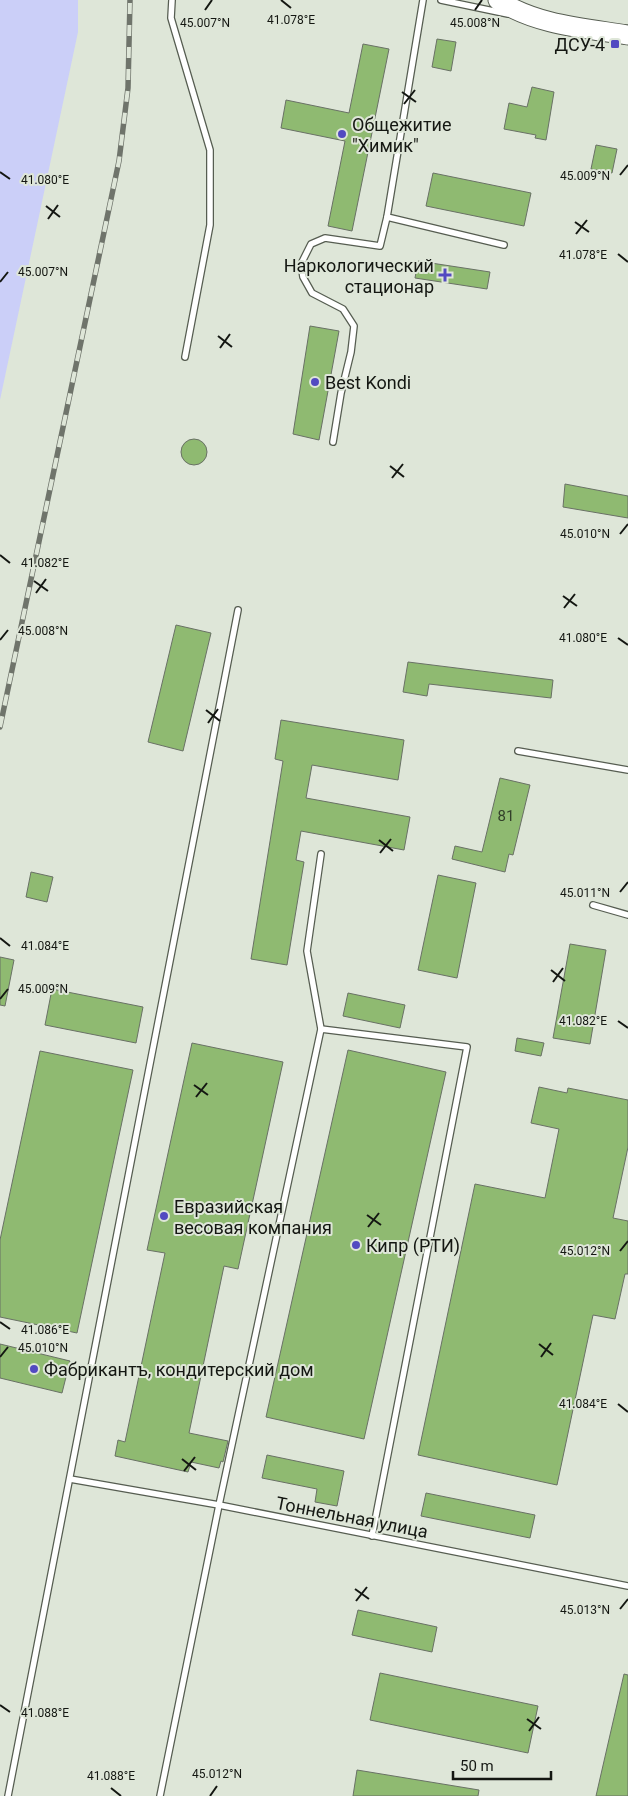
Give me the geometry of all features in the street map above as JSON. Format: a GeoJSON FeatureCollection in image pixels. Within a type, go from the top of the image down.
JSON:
{"type":"FeatureCollection","features":[{"type":"Feature","properties":{"kind":"main road"},"geometry":{"type":"LineString","coordinates":[[498,0],[510,8],[550,23],[628,36]]}},
{"type":"Feature","properties":{"kind":"lane"},"geometry":{"type":"LineString","coordinates":[[172,0],[171,18],[210,150],[210,225],[185,357]]}},
{"type":"Feature","properties":{"kind":"lane"},"geometry":{"type":"LineString","coordinates":[[333,442],[341,393],[351,352],[354,326],[343,309],[312,293],[303,277],[301,264],[311,244],[325,238],[380,246],[387,218],[423,0]]}},
{"type":"Feature","properties":{"kind":"lane"},"geometry":{"type":"LineString","coordinates":[[442,0],[550,23]]}},
{"type":"Feature","properties":{"kind":"lane"},"geometry":{"type":"LineString","coordinates":[[387,218],[504,245]]}},
{"type":"Feature","properties":{"kind":"lane"},"geometry":{"type":"LineString","coordinates":[[8,1796],[238,610]]}},
{"type":"Feature","properties":{"kind":"lane"},"geometry":{"type":"LineString","coordinates":[[518,751],[628,770]]}},
{"type":"Feature","properties":{"kind":"lane"},"geometry":{"type":"LineString","coordinates":[[160,1796],[219,1505],[321,1029],[307,951],[321,854]]}},
{"type":"Feature","properties":{"kind":"lane"},"geometry":{"type":"LineString","coordinates":[[593,905],[628,915]]}},
{"type":"Feature","properties":{"kind":"lane"},"geometry":{"type":"LineString","coordinates":[[321,1029],[467,1046],[372,1536]]}},
{"type":"Feature","properties":{"kind":"lane","name":"Тоннельная улица"},"geometry":{"type":"LineString","coordinates":[[70,1479],[219,1505],[628,1586]]}},
{"type":"Feature","properties":{"kind":"shaded area"},"geometry":{"type":"Polygon","coordinates":[[[0,0],[78,0],[78,32],[0,400],[0,0]]]}},
{"type":"Feature","properties":{"kind":"building"},"geometry":{"type":"Polygon","coordinates":[[[437,39],[456,42],[451,71],[432,67],[437,39]]]}},
{"type":"Feature","properties":{"kind":"building","name":"Общежитие \"Химик\""},"geometry":{"type":"Polygon","coordinates":[[[363,44],[389,49],[352,231],[328,226],[345,141],[281,128],[286,100],[349,113],[363,44]]]}},
{"type":"Feature","properties":{"kind":"building"},"geometry":{"type":"Polygon","coordinates":[[[532,87],[554,92],[546,140],[535,138],[536,135],[504,129],[509,103],[527,107],[532,87]]]}},
{"type":"Feature","properties":{"kind":"building"},"geometry":{"type":"Polygon","coordinates":[[[596,145],[617,149],[612,173],[591,169],[596,145]]]}},
{"type":"Feature","properties":{"kind":"building"},"geometry":{"type":"Polygon","coordinates":[[[433,173],[531,193],[524,226],[426,206],[433,173]]]}},
{"type":"Feature","properties":{"kind":"building"},"geometry":{"type":"Polygon","coordinates":[[[418,261],[490,272],[487,289],[415,278],[418,261]]]}},
{"type":"Feature","properties":{"kind":"building","name":"Best Kondi"},"geometry":{"type":"Polygon","coordinates":[[[310,326],[339,331],[319,440],[293,434],[310,326]]]}},
{"type":"Feature","properties":{"kind":"building"},"geometry":{"type":"Polygon","coordinates":[[[194,439],[203,443],[207,452],[203,461],[194,465],[185,461],[181,452],[185,443],[194,439]]]}},
{"type":"Feature","properties":{"kind":"building"},"geometry":{"type":"Polygon","coordinates":[[[565,484],[628,496],[628,518],[563,507],[565,484]]]}},
{"type":"Feature","properties":{"kind":"building"},"geometry":{"type":"Polygon","coordinates":[[[176,625],[211,633],[183,751],[148,742],[176,625]]]}},
{"type":"Feature","properties":{"kind":"building"},"geometry":{"type":"Polygon","coordinates":[[[408,662],[553,680],[551,698],[429,684],[427,696],[403,692],[408,662]]]}},
{"type":"Feature","properties":{"kind":"building"},"geometry":{"type":"Polygon","coordinates":[[[281,720],[404,740],[398,780],[312,765],[306,798],[410,817],[404,850],[301,831],[296,860],[304,862],[287,965],[251,959],[283,761],[275,759],[281,720]]]}},
{"type":"Feature","properties":{"kind":"building"},"geometry":{"type":"Polygon","coordinates":[[[500,778],[530,785],[513,855],[509,854],[505,872],[452,859],[455,846],[482,852],[500,778]]]}},
{"type":"Feature","properties":{"kind":"building"},"geometry":{"type":"Polygon","coordinates":[[[31,872],[53,877],[47,902],[26,897],[31,872]]]}},
{"type":"Feature","properties":{"kind":"building"},"geometry":{"type":"Polygon","coordinates":[[[438,875],[476,883],[457,978],[418,970],[438,875]]]}},
{"type":"Feature","properties":{"kind":"building"},"geometry":{"type":"Polygon","coordinates":[[[570,944],[606,950],[590,1044],[553,1038],[570,944]]]}},
{"type":"Feature","properties":{"kind":"building"},"geometry":{"type":"Polygon","coordinates":[[[0,957],[14,960],[5,1006],[0,1005],[0,957]]]}},
{"type":"Feature","properties":{"kind":"building"},"geometry":{"type":"Polygon","coordinates":[[[52,989],[143,1007],[136,1043],[45,1025],[52,989]]]}},
{"type":"Feature","properties":{"kind":"building"},"geometry":{"type":"Polygon","coordinates":[[[348,993],[405,1005],[400,1028],[343,1016],[348,993]]]}},
{"type":"Feature","properties":{"kind":"building"},"geometry":{"type":"Polygon","coordinates":[[[517,1038],[544,1043],[541,1056],[515,1051],[517,1038]]]}},
{"type":"Feature","properties":{"kind":"building"},"geometry":{"type":"Polygon","coordinates":[[[192,1043],[283,1062],[238,1269],[224,1266],[189,1433],[228,1441],[223,1462],[221,1461],[219,1468],[191,1462],[188,1472],[115,1456],[118,1440],[125,1442],[165,1253],[147,1250],[192,1043]]]}},
{"type":"Feature","properties":{"kind":"building","name":"Кипр (РТИ)"},"geometry":{"type":"Polygon","coordinates":[[[348,1050],[446,1072],[364,1439],[266,1417],[348,1050]]]}},
{"type":"Feature","properties":{"kind":"building"},"geometry":{"type":"Polygon","coordinates":[[[40,1051],[133,1070],[77,1333],[0,1317],[0,1240],[40,1051]]]}},
{"type":"Feature","properties":{"kind":"building"},"geometry":{"type":"Polygon","coordinates":[[[539,1087],[567,1093],[568,1088],[628,1100],[628,1147],[613,1218],[628,1221],[628,1274],[625,1274],[615,1319],[593,1315],[557,1485],[418,1455],[475,1184],[545,1198],[559,1129],[531,1123],[539,1087]]]}},
{"type":"Feature","properties":{"kind":"building","name":"Фабрикантъ, кондитерский дом"},"geometry":{"type":"Polygon","coordinates":[[[0,1344],[70,1361],[62,1393],[0,1378],[0,1344]]]}},
{"type":"Feature","properties":{"kind":"building"},"geometry":{"type":"Polygon","coordinates":[[[267,1455],[344,1471],[337,1506],[315,1502],[317,1489],[262,1478],[267,1455]]]}},
{"type":"Feature","properties":{"kind":"building"},"geometry":{"type":"Polygon","coordinates":[[[426,1493],[535,1515],[530,1538],[421,1516],[426,1493]]]}},
{"type":"Feature","properties":{"kind":"building"},"geometry":{"type":"Polygon","coordinates":[[[358,1610],[437,1627],[432,1652],[352,1635],[358,1610]]]}},
{"type":"Feature","properties":{"kind":"building"},"geometry":{"type":"Polygon","coordinates":[[[380,1673],[538,1706],[528,1753],[370,1720],[380,1673]]]}},
{"type":"Feature","properties":{"kind":"building"},"geometry":{"type":"Polygon","coordinates":[[[624,1674],[628,1675],[628,1796],[596,1796],[624,1674]]]}},
{"type":"Feature","properties":{"kind":"building"},"geometry":{"type":"Polygon","coordinates":[[[357,1770],[479,1790],[478,1796],[353,1796],[357,1770]]]}},
{"type":"Feature","properties":{"kind":"railway"},"geometry":{"type":"LineString","coordinates":[[0,727],[119,161],[128,88],[130,0]]}},
{"type":"Feature","properties":{"kind":"place","name":"ДСУ-4"},"geometry":{"type":"Point","coordinates":[615,44]}},
{"type":"Feature","properties":{"kind":"place","name":"Общежитие \"Химик\""},"geometry":{"type":"Point","coordinates":[342,134]}},
{"type":"Feature","properties":{"kind":"place","name":"Наркологический стационар"},"geometry":{"type":"Point","coordinates":[445,275]}},
{"type":"Feature","properties":{"kind":"place","name":"Best Kondi"},"geometry":{"type":"Point","coordinates":[315,382]}},
{"type":"Feature","properties":{"kind":"place","name":"Евразийская весовая компания"},"geometry":{"type":"Point","coordinates":[164,1216]}},
{"type":"Feature","properties":{"kind":"place","name":"Кипр (РТИ)"},"geometry":{"type":"Point","coordinates":[356,1245]}},
{"type":"Feature","properties":{"kind":"place","name":"Фабрикантъ, кондитерский дом"},"geometry":{"type":"Point","coordinates":[34,1369]}}]}
